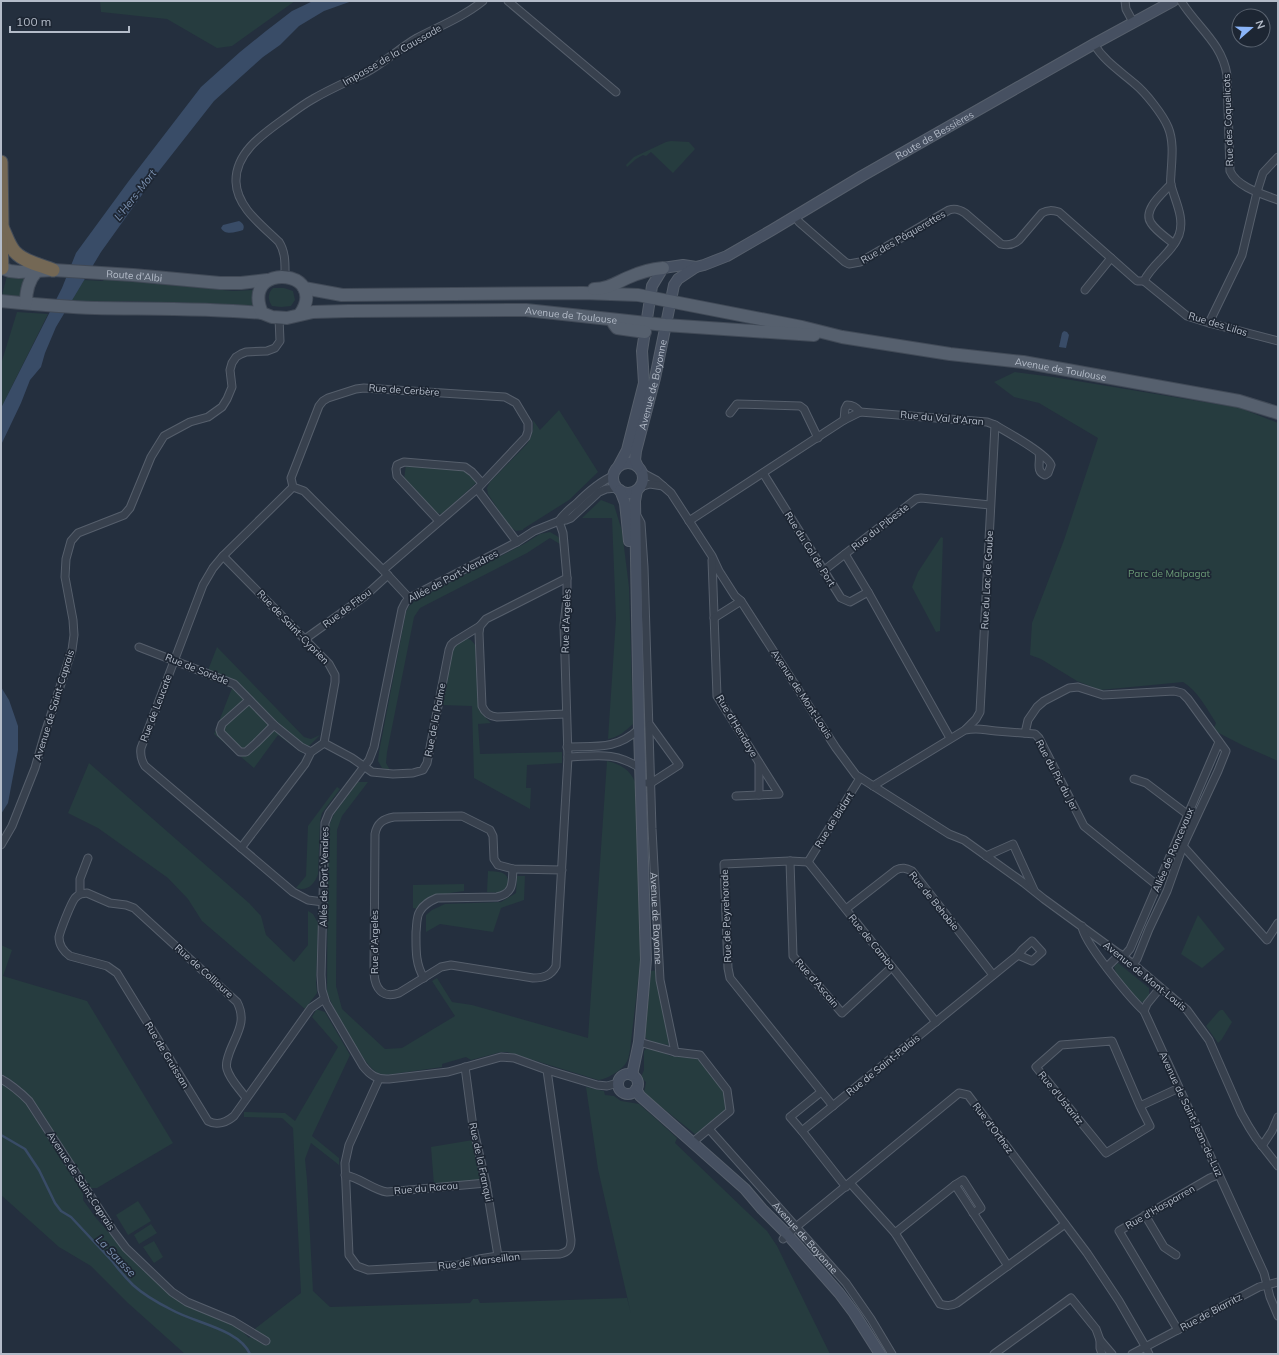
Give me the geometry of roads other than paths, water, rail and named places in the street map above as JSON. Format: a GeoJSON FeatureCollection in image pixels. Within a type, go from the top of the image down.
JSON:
{"type":"FeatureCollection","features":[{"type":"Feature","properties":{"kind":"highway"},"geometry":{"type":"LineString","coordinates":[[1,162],[1,271]]}},
{"type":"Feature","properties":{"kind":"highway"},"geometry":{"type":"LineString","coordinates":[[1,234],[15,252],[31,261],[53,270]]}},
{"type":"Feature","properties":{"kind":"main road"},"geometry":{"type":"LineString","coordinates":[[583,293],[587,290],[602,290],[651,269],[663,268]]}},
{"type":"Feature","properties":{"kind":"main road","name":"Route d'Albi"},"geometry":{"type":"LineString","coordinates":[[1,271],[36,272],[53,270],[220,283],[241,283],[267,280]]}},
{"type":"Feature","properties":{"kind":"main road"},"geometry":{"type":"LineString","coordinates":[[31,304],[27,287],[31,277],[36,272]]}},
{"type":"Feature","properties":{"kind":"main road"},"geometry":{"type":"LineString","coordinates":[[1,301],[89,308],[178,308],[234,310],[262,313],[272,317],[287,318],[300,314],[306,301],[306,293],[304,288],[300,283],[285,278],[267,280],[262,284],[258,294],[258,302],[262,313]]}},
{"type":"Feature","properties":{"kind":"main road","name":"Avenue de Toulouse"},"geometry":{"type":"LineString","coordinates":[[304,288],[342,296],[583,293],[638,296],[802,327],[842,337],[950,354],[1023,362],[1239,401],[1278,413]]}},
{"type":"Feature","properties":{"kind":"main road","name":"Avenue de Toulouse"},"geometry":{"type":"LineString","coordinates":[[300,314],[348,311],[526,310],[610,319],[645,327],[665,325],[780,334],[842,337]]}},
{"type":"Feature","properties":{"kind":"street","name":"Impasse de la Caussade"},"geometry":{"type":"LineString","coordinates":[[285,278],[285,261],[279,242],[248,212],[241,200],[236,182],[242,157],[262,134],[313,99],[369,71],[416,38],[470,11],[483,1]]}},
{"type":"Feature","properties":{"kind":"street"},"geometry":{"type":"LineString","coordinates":[[508,1],[616,92]]}},
{"type":"Feature","properties":{"kind":"street"},"geometry":{"type":"LineString","coordinates":[[1125,1],[1126,9],[1134,22]]}},
{"type":"Feature","properties":{"kind":"street","name":"Route de Bessières"},"geometry":{"type":"LineString","coordinates":[[670,302],[674,285],[678,279],[696,267],[727,256],[862,176],[1094,44],[1173,1]]}},
{"type":"Feature","properties":{"kind":"street","name":"Rue des Coquelicots"},"geometry":{"type":"LineString","coordinates":[[1181,1],[1217,47],[1222,57],[1227,75],[1230,171],[1232,176],[1236,180],[1257,192],[1278,200]]}},
{"type":"Feature","properties":{"kind":"street"},"geometry":{"type":"LineString","coordinates":[[1094,44],[1104,58],[1137,86],[1164,118],[1171,140],[1171,184],[1178,206],[1180,229],[1174,244],[1147,274],[1144,281]]}},
{"type":"Feature","properties":{"kind":"street"},"geometry":{"type":"LineString","coordinates":[[1209,323],[1242,255],[1263,173],[1278,157]]}},
{"type":"Feature","properties":{"kind":"street"},"geometry":{"type":"LineString","coordinates":[[1171,184],[1151,208],[1148,216],[1150,222],[1174,244]]}},
{"type":"Feature","properties":{"kind":"street","name":"Rue des Pâquerettes"},"geometry":{"type":"LineString","coordinates":[[795,216],[799,222],[849,264],[860,262],[949,210],[959,209],[1000,244],[1006,245],[1016,243],[1042,213],[1046,210],[1052,210],[1059,212],[1137,281],[1144,281]]}},
{"type":"Feature","properties":{"kind":"street"},"geometry":{"type":"LineString","coordinates":[[1085,290],[1111,258]]}},
{"type":"Feature","properties":{"kind":"street","name":"Route de Bessières"},"geometry":{"type":"LineString","coordinates":[[663,268],[684,265],[696,267]]}},
{"type":"Feature","properties":{"kind":"street"},"geometry":{"type":"LineString","coordinates":[[645,327],[653,284],[663,268]]}},
{"type":"Feature","properties":{"kind":"street","name":"Rue des Lilas"},"geometry":{"type":"LineString","coordinates":[[1144,281],[1187,316],[1278,341]]}},
{"type":"Feature","properties":{"kind":"street","name":"Avenue de Bayonne"},"geometry":{"type":"LineString","coordinates":[[640,469],[635,460],[636,451],[656,372],[670,302]]}},
{"type":"Feature","properties":{"kind":"street","name":"Avenue de Saint-Caprais"},"geometry":{"type":"LineString","coordinates":[[1,845],[12,826],[35,768],[72,650],[74,635],[73,620],[65,577],[66,560],[71,541],[78,533],[124,516],[130,508],[151,458],[164,436],[190,422],[208,417],[222,407],[232,387],[230,370],[232,363],[236,357],[246,352],[267,351],[275,348],[280,341],[279,318]]}},
{"type":"Feature","properties":{"kind":"street","name":"Avenue de Bayonne"},"geometry":{"type":"LineString","coordinates":[[620,466],[627,450],[644,384],[642,351],[645,327]]}},
{"type":"Feature","properties":{"kind":"street","name":"Rue de Cerbère"},"geometry":{"type":"LineString","coordinates":[[293,487],[291,478],[319,406],[328,398],[364,388],[505,397],[516,403],[528,423],[526,437],[477,489],[439,521]]}},
{"type":"Feature","properties":{"kind":"street"},"geometry":{"type":"LineString","coordinates":[[730,413],[737,404],[800,406],[804,409],[818,438]]}},
{"type":"Feature","properties":{"kind":"street","name":"Rue du Val d'Aran"},"geometry":{"type":"LineString","coordinates":[[844,420],[845,409],[847,406],[850,405],[860,412]]}},
{"type":"Feature","properties":{"kind":"street","name":"Rue du Val d'Aran"},"geometry":{"type":"LineString","coordinates":[[689,521],[844,420],[860,412],[987,422],[995,425],[1039,453]]}},
{"type":"Feature","properties":{"kind":"street","name":"Rue du Lac de Gaube"},"geometry":{"type":"LineString","coordinates":[[965,730],[976,719],[980,712],[995,425]]}},
{"type":"Feature","properties":{"kind":"street"},"geometry":{"type":"LineString","coordinates":[[439,521],[397,476],[397,466],[404,462],[465,467],[482,483]]}},
{"type":"Feature","properties":{"kind":"street"},"geometry":{"type":"LineString","coordinates":[[638,488],[642,480],[640,469],[634,464],[627,463],[615,470],[613,480],[619,489],[627,492],[650,484],[664,486]]}},
{"type":"Feature","properties":{"kind":"street","name":"Avenue de Mont-Louis"},"geometry":{"type":"LineString","coordinates":[[640,469],[664,486],[671,493],[712,556],[719,571],[735,596],[742,601],[836,748],[856,775],[949,834],[964,840],[1133,964],[1187,1010],[1210,1040],[1241,1113],[1256,1138],[1278,1166]]}},
{"type":"Feature","properties":{"kind":"street","name":"Rue du Col de Port"},"geometry":{"type":"LineString","coordinates":[[763,473],[841,598],[850,602],[868,592]]}},
{"type":"Feature","properties":{"kind":"street","name":"Allée de Port-Vendres"},"geometry":{"type":"LineString","coordinates":[[559,520],[563,514],[590,490],[613,476]]}},
{"type":"Feature","properties":{"kind":"street"},"geometry":{"type":"LineString","coordinates":[[293,487],[304,490],[409,598]]}},
{"type":"Feature","properties":{"kind":"street","name":"Rue de Leucate"},"geometry":{"type":"LineString","coordinates":[[293,487],[224,556],[213,568],[203,584],[140,748],[141,758],[146,766],[293,892],[308,900],[323,902]]}},
{"type":"Feature","properties":{"kind":"street","name":"Avenue de Bayonne"},"geometry":{"type":"LineString","coordinates":[[632,1075],[639,1042],[646,960],[646,783],[650,725],[637,564],[635,496],[638,488]]}},
{"type":"Feature","properties":{"kind":"street"},"geometry":{"type":"LineString","coordinates":[[477,489],[517,542]]}},
{"type":"Feature","properties":{"kind":"street","name":"Allée de Port-Vendres"},"geometry":{"type":"LineString","coordinates":[[379,1079],[370,1074],[363,1066],[324,998],[322,990],[325,823],[329,813],[364,768],[374,747],[404,603],[409,598],[517,542],[534,531],[559,520],[571,518],[599,492],[606,489],[619,489]]}},
{"type":"Feature","properties":{"kind":"street","name":"Avenue de Bayonne"},"geometry":{"type":"LineString","coordinates":[[619,489],[625,506],[637,564],[635,585],[640,768],[646,783],[660,980],[675,1052]]}},
{"type":"Feature","properties":{"kind":"street","name":"Rue du Pibeste"},"geometry":{"type":"LineString","coordinates":[[823,571],[916,500],[921,498],[990,505]]}},
{"type":"Feature","properties":{"kind":"street","name":"Rue d'Argelès"},"geometry":{"type":"LineString","coordinates":[[559,520],[563,533],[568,598],[564,625],[568,757],[562,870],[556,966],[552,973],[543,977],[533,978],[446,965],[404,991],[394,995],[382,992],[376,984],[374,973],[375,834],[378,825],[384,819],[394,817],[462,816],[490,830],[493,836],[493,856],[495,862],[501,867],[513,869],[562,870]]}},
{"type":"Feature","properties":{"kind":"street","name":"Rue de Fitou"},"geometry":{"type":"LineString","coordinates":[[305,639],[365,596],[385,572],[439,521]]}},
{"type":"Feature","properties":{"kind":"street"},"geometry":{"type":"LineString","coordinates":[[845,554],[950,738]]}},
{"type":"Feature","properties":{"kind":"street","name":"Rue de Saint-Cyprien"},"geometry":{"type":"LineString","coordinates":[[224,556],[329,664],[335,675],[334,691],[324,744]]}},
{"type":"Feature","properties":{"kind":"street","name":"Rue d'Hendaye"},"geometry":{"type":"LineString","coordinates":[[712,556],[717,696],[779,794],[736,796]]}},
{"type":"Feature","properties":{"kind":"street"},"geometry":{"type":"LineString","coordinates":[[566,714],[497,717],[488,715],[482,706],[479,633],[480,626],[486,619],[567,578]]}},
{"type":"Feature","properties":{"kind":"street"},"geometry":{"type":"LineString","coordinates":[[714,618],[742,601]]}},
{"type":"Feature","properties":{"kind":"street","name":"Rue de la Palme"},"geometry":{"type":"LineString","coordinates":[[324,744],[352,758],[364,768],[372,772],[392,774],[418,772],[425,768],[449,650],[454,642],[480,626]]}},
{"type":"Feature","properties":{"kind":"street","name":"Rue de Sorède"},"geometry":{"type":"LineString","coordinates":[[139,647],[234,684],[274,725],[301,747],[310,752]]}},
{"type":"Feature","properties":{"kind":"street"},"geometry":{"type":"LineString","coordinates":[[1025,733],[1028,720],[1037,706],[1069,688],[1078,687],[1103,695],[1174,691],[1182,693],[1188,699],[1219,742]]}},
{"type":"Feature","properties":{"kind":"street"},"geometry":{"type":"LineString","coordinates":[[249,700],[222,724],[220,730],[221,733],[243,752],[248,750],[274,725]]}},
{"type":"Feature","properties":{"kind":"street"},"geometry":{"type":"LineString","coordinates":[[646,783],[679,765],[650,725]]}},
{"type":"Feature","properties":{"kind":"street","name":"Rue du Pic du Jer"},"geometry":{"type":"LineString","coordinates":[[873,786],[965,730],[974,728],[1035,734],[1039,738],[1084,826],[1158,886]]}},
{"type":"Feature","properties":{"kind":"street"},"geometry":{"type":"LineString","coordinates":[[567,747],[609,746],[625,740],[639,729]]}},
{"type":"Feature","properties":{"kind":"street","name":"Allée de Roncevaux"},"geometry":{"type":"LineString","coordinates":[[1108,969],[1130,948],[1219,742],[1226,751],[1195,819],[1167,891],[1137,959],[1133,964]]}},
{"type":"Feature","properties":{"kind":"street"},"geometry":{"type":"LineString","coordinates":[[241,848],[305,764],[310,752],[324,744]]}},
{"type":"Feature","properties":{"kind":"street"},"geometry":{"type":"LineString","coordinates":[[568,757],[608,756],[626,760],[640,768]]}},
{"type":"Feature","properties":{"kind":"street","name":"Rue d'Hendaye"},"geometry":{"type":"LineString","coordinates":[[759,762],[759,795]]}},
{"type":"Feature","properties":{"kind":"street","name":"Rue de Bidart"},"geometry":{"type":"LineString","coordinates":[[808,862],[860,778]]}},
{"type":"Feature","properties":{"kind":"street"},"geometry":{"type":"LineString","coordinates":[[1134,780],[1146,784],[1195,819]]}},
{"type":"Feature","properties":{"kind":"street","name":"Avenue de Mont-Louis"},"geometry":{"type":"LineString","coordinates":[[986,856],[1013,844],[1035,892]]}},
{"type":"Feature","properties":{"kind":"street"},"geometry":{"type":"LineString","coordinates":[[1184,846],[1267,940],[1278,923]]}},
{"type":"Feature","properties":{"kind":"street","name":"Rue de Gruissan"},"geometry":{"type":"LineString","coordinates":[[88,858],[80,879],[80,894],[73,902],[59,936],[60,945],[65,952],[74,957],[107,966],[117,972],[208,1122],[215,1124],[222,1123],[231,1118],[311,1008],[324,998]]}},
{"type":"Feature","properties":{"kind":"street","name":"Rue de Peyrehorade"},"geometry":{"type":"LineString","coordinates":[[808,862],[790,861],[724,864],[728,968],[730,978],[833,1106]]}},
{"type":"Feature","properties":{"kind":"street","name":"Rue d'Ascain"},"geometry":{"type":"LineString","coordinates":[[790,861],[793,956],[842,1013],[892,967]]}},
{"type":"Feature","properties":{"kind":"street","name":"Rue de Cambo"},"geometry":{"type":"LineString","coordinates":[[808,862],[936,1022]]}},
{"type":"Feature","properties":{"kind":"street","name":"Rue de Behobie"},"geometry":{"type":"LineString","coordinates":[[846,909],[896,870],[901,867],[907,868],[912,871],[993,976]]}},
{"type":"Feature","properties":{"kind":"street"},"geometry":{"type":"LineString","coordinates":[[424,978],[419,969],[416,952],[417,916],[421,908],[428,902],[437,898],[496,897],[505,894],[511,888],[513,869]]}},
{"type":"Feature","properties":{"kind":"street","name":"Rue de Collioure"},"geometry":{"type":"LineString","coordinates":[[80,894],[87,894],[134,908],[237,1002],[242,1020],[227,1059],[226,1067],[230,1076],[246,1098]]}},
{"type":"Feature","properties":{"kind":"street","name":"Avenue de Saint-Jean-de-Luz"},"geometry":{"type":"LineString","coordinates":[[1082,926],[1082,931],[1087,940],[1108,969],[1134,1002],[1144,1011],[1264,1274],[1270,1297],[1278,1316]]}},
{"type":"Feature","properties":{"kind":"street","name":"Rue de Saint-Palais"},"geometry":{"type":"LineString","coordinates":[[802,1131],[1018,955]]}},
{"type":"Feature","properties":{"kind":"street"},"geometry":{"type":"LineString","coordinates":[[1144,1011],[1147,1004],[1160,988]]}},
{"type":"Feature","properties":{"kind":"street","name":"Rue d'Ustaritz"},"geometry":{"type":"LineString","coordinates":[[1112,1041],[1140,1106],[1150,1126],[1106,1153],[1036,1067],[1061,1045],[1112,1041]]}},
{"type":"Feature","properties":{"kind":"street"},"geometry":{"type":"LineString","coordinates":[[639,1042],[675,1052],[700,1055],[726,1090],[730,1111],[693,1142]]}},
{"type":"Feature","properties":{"kind":"street"},"geometry":{"type":"LineString","coordinates":[[379,1079],[443,1072],[501,1057],[514,1058],[547,1070],[597,1085],[607,1086],[618,1083],[625,1074],[632,1075],[638,1081],[636,1089],[630,1094],[620,1090],[618,1083]]}},
{"type":"Feature","properties":{"kind":"street","name":"Rue de la Franqui"},"geometry":{"type":"LineString","coordinates":[[465,1067],[473,1127],[486,1183],[498,1256]]}},
{"type":"Feature","properties":{"kind":"street","name":"Rue de Marseillan"},"geometry":{"type":"LineString","coordinates":[[379,1079],[348,1150],[345,1163],[349,1255],[354,1263],[360,1268],[368,1270],[458,1265],[479,1259],[498,1256],[560,1254],[567,1251],[571,1245],[547,1070]]}},
{"type":"Feature","properties":{"kind":"street","name":"Avenue de Saint-Caprais"},"geometry":{"type":"LineString","coordinates":[[1,1080],[20,1091],[29,1101],[114,1232],[126,1248],[144,1266],[172,1292],[187,1302],[234,1321],[266,1341]]}},
{"type":"Feature","properties":{"kind":"street"},"geometry":{"type":"LineString","coordinates":[[1140,1106],[1180,1088]]}},
{"type":"Feature","properties":{"kind":"street","name":"Avenue de Bayonne"},"geometry":{"type":"LineString","coordinates":[[636,1089],[640,1096],[745,1189],[786,1237],[840,1293],[880,1354]]}},
{"type":"Feature","properties":{"kind":"street"},"geometry":{"type":"LineString","coordinates":[[821,1092],[790,1117],[848,1185],[895,1233],[940,1304],[951,1306],[957,1303],[1065,1224]]}},
{"type":"Feature","properties":{"kind":"street","name":"Rue d'Orthez"},"geometry":{"type":"LineString","coordinates":[[786,1237],[796,1227],[958,1093],[968,1095],[1087,1253],[1119,1301],[1149,1354]]}},
{"type":"Feature","properties":{"kind":"street"},"geometry":{"type":"LineString","coordinates":[[1262,1146],[1272,1132],[1278,1117]]}},
{"type":"Feature","properties":{"kind":"street","name":"Avenue de Bayonne"},"geometry":{"type":"LineString","coordinates":[[709,1129],[846,1283],[871,1319],[892,1354]]}},
{"type":"Feature","properties":{"kind":"street","name":"Rue du Racou"},"geometry":{"type":"LineString","coordinates":[[345,1175],[362,1180],[378,1190],[387,1192],[486,1183]]}},
{"type":"Feature","properties":{"kind":"street","name":"Rue d'Hasparren"},"geometry":{"type":"LineString","coordinates":[[1178,1330],[1119,1231],[1210,1178],[1218,1175]]}},
{"type":"Feature","properties":{"kind":"street"},"geometry":{"type":"LineString","coordinates":[[895,1233],[955,1184],[1008,1266]]}},
{"type":"Feature","properties":{"kind":"street"},"geometry":{"type":"LineString","coordinates":[[1145,1215],[1164,1247],[1176,1255]]}},
{"type":"Feature","properties":{"kind":"street","name":"Rue de Biarritz"},"geometry":{"type":"LineString","coordinates":[[1132,1354],[1259,1287],[1278,1282]]}},
{"type":"Feature","properties":{"kind":"street"},"geometry":{"type":"LineString","coordinates":[[994,1354],[1071,1298],[1096,1329],[1100,1340],[1102,1354]]}},
{"type":"Feature","properties":{"kind":"street"},"geometry":{"type":"LineString","coordinates":[[1100,1340],[1112,1354]]}},
{"type":"Feature","properties":{"kind":"water","name":"L'Hers-Mort"},"geometry":{"type":"Polygon","coordinates":[[[313,1],[352,1],[324,11],[299,26],[280,45],[263,57],[214,101],[159,171],[101,252],[56,327],[41,367],[30,380],[1,445],[1,408],[62,288],[76,253],[201,87],[240,52],[292,11],[313,1]]]}},
{"type":"Feature","properties":{"kind":"water"},"geometry":{"type":"Polygon","coordinates":[[[239,221],[244,227],[243,230],[228,233],[221,228],[223,225],[239,221]]]}},
{"type":"Feature","properties":{"kind":"water"},"geometry":{"type":"Polygon","coordinates":[[[1064,331],[1069,335],[1066,348],[1059,347],[1062,333],[1064,331]]]}},
{"type":"Feature","properties":{"kind":"water"},"geometry":{"type":"Polygon","coordinates":[[[1,687],[9,700],[18,726],[18,750],[8,803],[1,814],[1,687]]]}},
{"type":"Feature","properties":{"kind":"waterway","name":"La Sausse"},"geometry":{"type":"LineString","coordinates":[[1,1135],[25,1149],[39,1170],[55,1203],[61,1211],[71,1217],[133,1285],[151,1299],[172,1310],[236,1338],[244,1345],[250,1354]]}},
{"type":"Feature","properties":{"kind":"park label","name":"Parc de Malpagat"},"geometry":{"type":"Point","coordinates":[1169,573]}}]}
